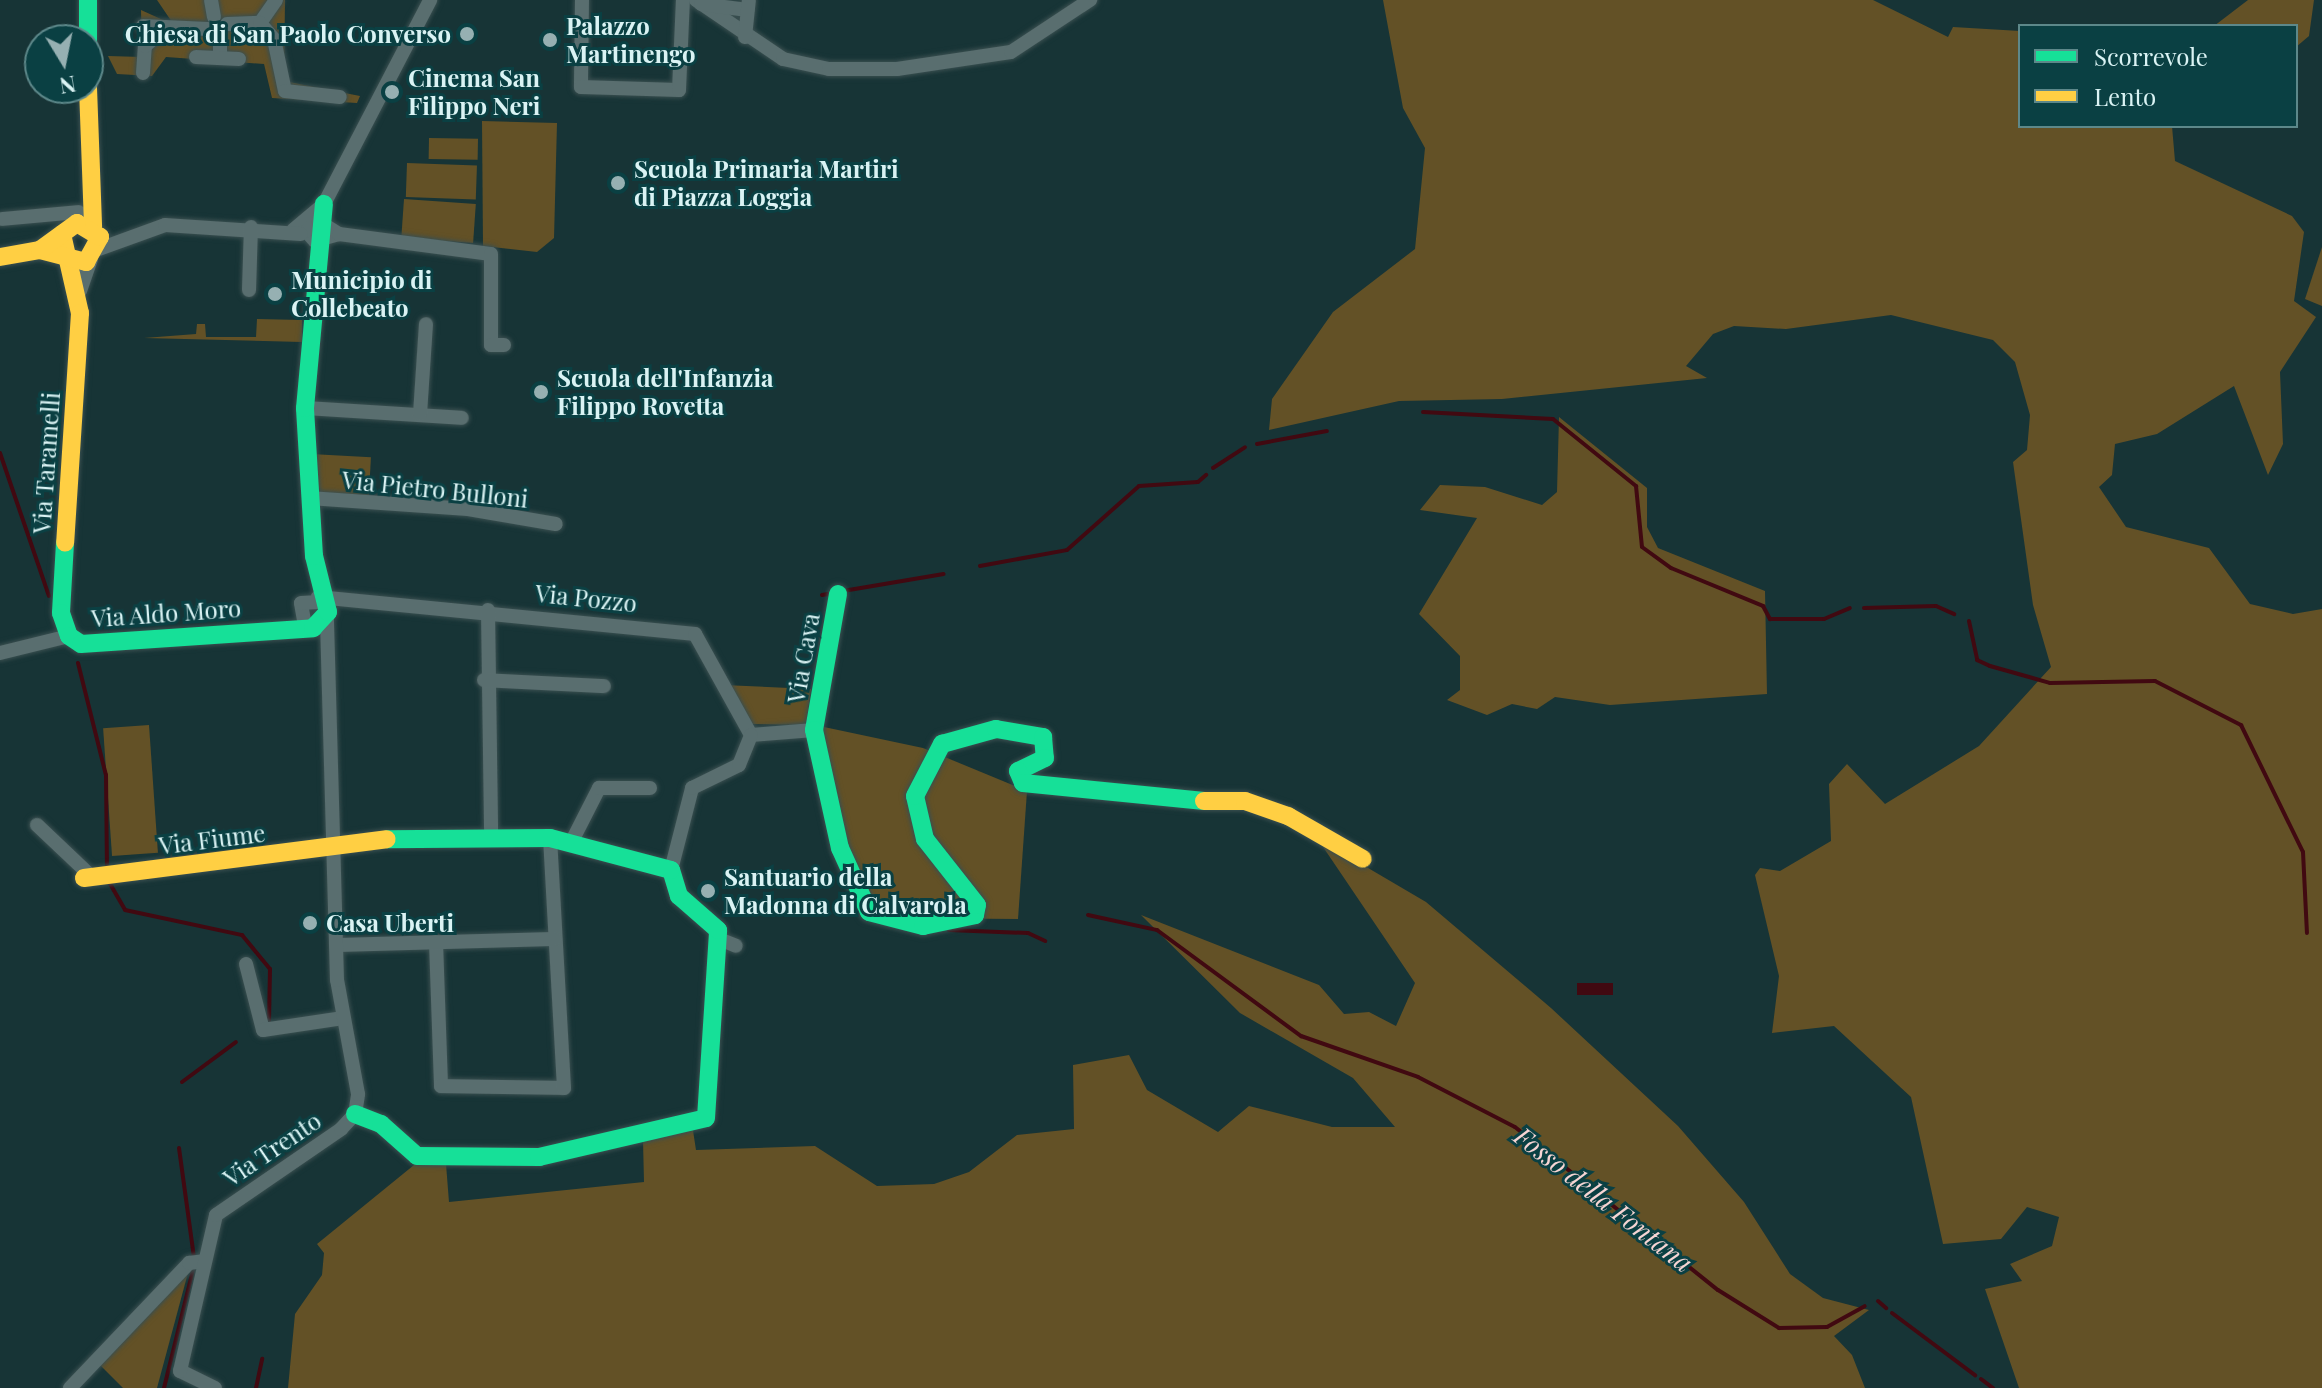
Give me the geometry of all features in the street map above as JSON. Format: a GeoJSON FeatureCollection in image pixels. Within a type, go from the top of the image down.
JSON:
{"type":"FeatureCollection","features":[{"type":"Feature","properties":{"kind":"street"},"geometry":{"type":"LineString","coordinates":[[88,0],[88,24]]}},
{"type":"Feature","properties":{"kind":"street"},"geometry":{"type":"LineString","coordinates":[[211,0],[220,58]]}},
{"type":"Feature","properties":{"kind":"street"},"geometry":{"type":"LineString","coordinates":[[143,26],[217,27],[260,23],[276,0]]}},
{"type":"Feature","properties":{"kind":"street"},"geometry":{"type":"LineString","coordinates":[[324,662],[314,610],[314,556],[305,408],[324,204],[430,0]]}},
{"type":"Feature","properties":{"kind":"street"},"geometry":{"type":"LineString","coordinates":[[582,0],[581,87],[679,90],[683,0]]}},
{"type":"Feature","properties":{"kind":"street"},"geometry":{"type":"LineString","coordinates":[[702,1],[745,37],[803,65],[921,66],[1011,52],[1090,0]]}},
{"type":"Feature","properties":{"kind":"street"},"geometry":{"type":"LineString","coordinates":[[702,1],[749,5],[745,37]]}},
{"type":"Feature","properties":{"kind":"street"},"geometry":{"type":"LineString","coordinates":[[260,23],[274,39],[285,91],[340,97]]}},
{"type":"Feature","properties":{"kind":"street"},"geometry":{"type":"LineString","coordinates":[[143,73],[145,46],[166,27]]}},
{"type":"Feature","properties":{"kind":"street"},"geometry":{"type":"LineString","coordinates":[[196,57],[239,59]]}},
{"type":"Feature","properties":{"kind":"street"},"geometry":{"type":"LineString","coordinates":[[88,104],[88,185],[95,254]]}},
{"type":"Feature","properties":{"kind":"street"},"geometry":{"type":"LineString","coordinates":[[40,250],[71,223],[88,185]]}},
{"type":"Feature","properties":{"kind":"street"},"geometry":{"type":"LineString","coordinates":[[2,219],[71,223],[122,235]]}},
{"type":"Feature","properties":{"kind":"street","name":"Via Taramelli"},"geometry":{"type":"LineString","coordinates":[[71,223],[67,258],[80,291]]}},
{"type":"Feature","properties":{"kind":"street"},"geometry":{"type":"LineString","coordinates":[[0,257],[40,250],[67,258],[95,254],[122,235],[165,225],[293,230],[320,236],[491,254],[491,345],[504,345]]}},
{"type":"Feature","properties":{"kind":"street"},"geometry":{"type":"LineString","coordinates":[[249,290],[251,227]]}},
{"type":"Feature","properties":{"kind":"street","name":"Via Taramelli"},"geometry":{"type":"LineString","coordinates":[[69,636],[61,613],[80,291],[95,254]]}},
{"type":"Feature","properties":{"kind":"street"},"geometry":{"type":"LineString","coordinates":[[420,414],[426,324]]}},
{"type":"Feature","properties":{"kind":"street"},"geometry":{"type":"LineString","coordinates":[[305,408],[462,418]]}},
{"type":"Feature","properties":{"kind":"street","name":"Via Pietro Bulloni"},"geometry":{"type":"LineString","coordinates":[[309,498],[468,509],[556,524]]}},
{"type":"Feature","properties":{"kind":"street","name":"Via Cava"},"geometry":{"type":"LineString","coordinates":[[838,594],[814,730],[826,799],[859,904],[900,922],[923,926],[975,915],[977,905],[925,839],[915,796],[942,744],[996,729],[1043,737],[1045,758],[1018,771],[1023,783],[1153,800],[1245,801],[1326,835],[1363,859]]}},
{"type":"Feature","properties":{"kind":"street","name":"Via Pozzo"},"geometry":{"type":"LineString","coordinates":[[314,610],[356,598],[695,634],[751,735]]}},
{"type":"Feature","properties":{"kind":"street"},"geometry":{"type":"LineString","coordinates":[[314,610],[324,662]]}},
{"type":"Feature","properties":{"kind":"street","name":"Via Aldo Moro"},"geometry":{"type":"LineString","coordinates":[[69,636],[81,644],[269,628],[314,610]]}},
{"type":"Feature","properties":{"kind":"street"},"geometry":{"type":"LineString","coordinates":[[488,610],[484,680],[491,838]]}},
{"type":"Feature","properties":{"kind":"street"},"geometry":{"type":"LineString","coordinates":[[0,653],[69,636]]}},
{"type":"Feature","properties":{"kind":"street","name":"Via Trento"},"geometry":{"type":"LineString","coordinates":[[215,1388],[180,1371],[198,1262],[216,1215],[355,1114],[354,1054],[343,1018],[336,945],[341,849],[336,824],[324,662]]}},
{"type":"Feature","properties":{"kind":"street"},"geometry":{"type":"LineString","coordinates":[[484,680],[604,686]]}},
{"type":"Feature","properties":{"kind":"street"},"geometry":{"type":"LineString","coordinates":[[355,1114],[381,1124],[417,1156],[548,1159],[706,1118],[728,942],[710,917],[679,896],[671,870],[692,788],[739,765],[751,735],[814,730]]}},
{"type":"Feature","properties":{"kind":"street"},"geometry":{"type":"LineString","coordinates":[[571,843],[599,788],[650,788]]}},
{"type":"Feature","properties":{"kind":"street","name":"Via Fiume"},"geometry":{"type":"LineString","coordinates":[[37,825],[98,877],[341,849],[491,838],[550,838],[671,870]]}},
{"type":"Feature","properties":{"kind":"street"},"geometry":{"type":"LineString","coordinates":[[436,942],[441,1086],[564,1088],[550,838]]}},
{"type":"Feature","properties":{"kind":"street"},"geometry":{"type":"LineString","coordinates":[[336,945],[555,939]]}},
{"type":"Feature","properties":{"kind":"street"},"geometry":{"type":"LineString","coordinates":[[246,964],[263,1030],[343,1018]]}},
{"type":"Feature","properties":{"kind":"street"},"geometry":{"type":"LineString","coordinates":[[70,1388],[198,1262]]}},
{"type":"Feature","properties":{"kind":"shaded area"},"geometry":{"type":"Polygon","coordinates":[[[157,0],[285,0],[284,81],[360,96],[357,103],[272,98],[264,64],[166,57],[152,76],[117,74],[108,56],[142,57],[141,10],[174,25],[157,0]]]}},
{"type":"Feature","properties":{"kind":"shaded area"},"geometry":{"type":"Polygon","coordinates":[[[1383,0],[1873,0],[1948,37],[1953,27],[2018,31],[2018,128],[2172,128],[2175,161],[2292,216],[2304,232],[2294,301],[2316,317],[2280,372],[2283,444],[2268,475],[2234,386],[2157,434],[2115,444],[2112,475],[2099,487],[2126,527],[2209,548],[2250,604],[2293,614],[2322,609],[2322,1388],[2019,1388],[1985,1289],[2022,1281],[2010,1264],[2052,1246],[2059,1217],[2027,1207],[2001,1239],[1943,1244],[1911,1097],[1834,1026],[1772,1033],[1779,976],[1755,875],[1760,868],[1780,871],[1831,841],[1829,784],[1847,764],[1885,804],[1979,746],[2051,667],[2033,605],[2013,462],[2027,450],[2030,415],[2015,362],[1993,340],[1891,315],[1786,329],[1734,326],[1713,334],[1686,366],[1707,378],[1502,399],[1399,401],[1269,430],[1272,399],[1333,312],[1415,249],[1425,148],[1403,108],[1383,0]]]}},
{"type":"Feature","properties":{"kind":"shaded area"},"geometry":{"type":"Polygon","coordinates":[[[2248,0],[2314,0],[2309,36],[2298,45],[2298,24],[2217,24],[2248,0]]]}},
{"type":"Feature","properties":{"kind":"shaded area"},"geometry":{"type":"Polygon","coordinates":[[[482,121],[557,123],[554,238],[537,252],[483,246],[482,121]]]}},
{"type":"Feature","properties":{"kind":"shaded area"},"geometry":{"type":"Polygon","coordinates":[[[429,138],[478,139],[478,160],[429,159],[429,138]]]}},
{"type":"Feature","properties":{"kind":"shaded area"},"geometry":{"type":"Polygon","coordinates":[[[407,163],[477,165],[476,199],[406,197],[407,163]]]}},
{"type":"Feature","properties":{"kind":"shaded area"},"geometry":{"type":"Polygon","coordinates":[[[404,199],[476,204],[473,243],[401,238],[404,199]]]}},
{"type":"Feature","properties":{"kind":"shaded area"},"geometry":{"type":"Polygon","coordinates":[[[2322,247],[2322,306],[2305,299],[2322,247]]]}},
{"type":"Feature","properties":{"kind":"shaded area"},"geometry":{"type":"Polygon","coordinates":[[[257,319],[302,320],[302,342],[144,338],[196,334],[197,324],[205,324],[206,337],[256,337],[257,319]]]}},
{"type":"Feature","properties":{"kind":"shaded area"},"geometry":{"type":"Polygon","coordinates":[[[1559,417],[1647,488],[1647,527],[1658,548],[1765,591],[1767,694],[1610,705],[1555,697],[1537,709],[1512,704],[1487,715],[1447,700],[1460,690],[1460,656],[1419,614],[1477,518],[1420,510],[1440,485],[1485,487],[1542,505],[1557,492],[1559,417]]]}},
{"type":"Feature","properties":{"kind":"shaded area"},"geometry":{"type":"Polygon","coordinates":[[[311,454],[371,457],[369,495],[309,492],[311,454]]]}},
{"type":"Feature","properties":{"kind":"shaded area"},"geometry":{"type":"Polygon","coordinates":[[[723,685],[811,689],[806,725],[746,724],[723,685]]]}},
{"type":"Feature","properties":{"kind":"shaded area"},"geometry":{"type":"Polygon","coordinates":[[[149,725],[158,853],[112,856],[103,728],[149,725]]]}},
{"type":"Feature","properties":{"kind":"shaded area"},"geometry":{"type":"Polygon","coordinates":[[[824,727],[923,748],[1027,791],[1018,919],[895,918],[859,897],[816,741],[824,727]]]}},
{"type":"Feature","properties":{"kind":"shaded area"},"geometry":{"type":"Polygon","coordinates":[[[1317,838],[1426,902],[1551,1008],[1678,1126],[1744,1202],[1790,1274],[1823,1298],[1869,1310],[1834,1336],[1852,1355],[1865,1388],[288,1388],[295,1314],[322,1275],[324,1253],[317,1244],[414,1165],[446,1164],[449,1202],[644,1182],[643,1141],[692,1124],[696,1150],[815,1146],[877,1186],[934,1184],[969,1172],[1017,1135],[1074,1129],[1073,1065],[1129,1055],[1147,1090],[1218,1132],[1249,1106],[1332,1127],[1395,1127],[1353,1078],[1240,1013],[1141,915],[1319,985],[1344,1014],[1369,1012],[1396,1026],[1415,983],[1317,838]]]}},
{"type":"Feature","properties":{"kind":"shaded area"},"geometry":{"type":"Polygon","coordinates":[[[1577,983],[1613,983],[1613,995],[1577,995],[1577,983]]]}},
{"type":"Feature","properties":{"kind":"shaded area"},"geometry":{"type":"Polygon","coordinates":[[[189,1269],[157,1388],[123,1388],[99,1364],[189,1269]]]}},
{"type":"Feature","properties":{"kind":"waterway"},"geometry":{"type":"LineString","coordinates":[[1423,412],[1553,419],[1636,486],[1642,547],[1671,568],[1763,606],[1770,619],[1824,619],[1850,608]]}},
{"type":"Feature","properties":{"kind":"waterway"},"geometry":{"type":"LineString","coordinates":[[1257,444],[1327,431]]}},
{"type":"Feature","properties":{"kind":"waterway"},"geometry":{"type":"LineString","coordinates":[[1213,468],[1245,447]]}},
{"type":"Feature","properties":{"kind":"waterway"},"geometry":{"type":"LineString","coordinates":[[0,453],[49,596]]}},
{"type":"Feature","properties":{"kind":"waterway"},"geometry":{"type":"LineString","coordinates":[[980,566],[1067,550],[1139,486],[1198,482],[1206,475]]}},
{"type":"Feature","properties":{"kind":"waterway"},"geometry":{"type":"LineString","coordinates":[[843,591],[944,574]]}},
{"type":"Feature","properties":{"kind":"waterway"},"geometry":{"type":"LineString","coordinates":[[822,595],[828,594]]}},
{"type":"Feature","properties":{"kind":"waterway"},"geometry":{"type":"LineString","coordinates":[[1864,608],[1936,606],[1954,614]]}},
{"type":"Feature","properties":{"kind":"waterway"},"geometry":{"type":"LineString","coordinates":[[1969,621],[1977,660],[1990,666],[2050,683],[2155,681],[2241,725],[2303,852],[2307,933]]}},
{"type":"Feature","properties":{"kind":"waterway"},"geometry":{"type":"LineString","coordinates":[[78,663],[106,775],[107,869]]}},
{"type":"Feature","properties":{"kind":"waterway"},"geometry":{"type":"LineString","coordinates":[[109,882],[125,910],[242,935],[270,969],[269,1023]]}},
{"type":"Feature","properties":{"kind":"waterway","name":"Fosso della Fontana"},"geometry":{"type":"LineString","coordinates":[[1088,915],[1157,930],[1301,1036],[1418,1077],[1515,1127],[1718,1290],[1779,1328],[1827,1327],[1865,1306]]}},
{"type":"Feature","properties":{"kind":"waterway","name":"Fosso della Fontana"},"geometry":{"type":"LineString","coordinates":[[949,930],[1028,933],[1045,941]]}},
{"type":"Feature","properties":{"kind":"waterway"},"geometry":{"type":"LineString","coordinates":[[182,1082],[236,1042]]}},
{"type":"Feature","properties":{"kind":"waterway"},"geometry":{"type":"LineString","coordinates":[[179,1148],[194,1257]]}},
{"type":"Feature","properties":{"kind":"waterway"},"geometry":{"type":"LineString","coordinates":[[164,1388],[194,1266]]}},
{"type":"Feature","properties":{"kind":"waterway","name":"Fosso della Fontana"},"geometry":{"type":"LineString","coordinates":[[1878,1301],[1886,1308]]}},
{"type":"Feature","properties":{"kind":"waterway"},"geometry":{"type":"LineString","coordinates":[[1892,1313],[1975,1375]]}},
{"type":"Feature","properties":{"kind":"waterway"},"geometry":{"type":"LineString","coordinates":[[256,1388],[262,1359]]}},
{"type":"Feature","properties":{"kind":"waterway"},"geometry":{"type":"LineString","coordinates":[[1981,1379],[1993,1388]]}},
{"type":"Feature","properties":{"kind":"traffic: fast"},"geometry":{"type":"LineString","coordinates":[[88,0],[88,24]]}},
{"type":"Feature","properties":{"kind":"traffic: fast"},"geometry":{"type":"LineString","coordinates":[[65,543],[61,613],[69,636],[81,644],[313,628],[328,612],[314,556],[305,408],[324,204]]}},
{"type":"Feature","properties":{"kind":"traffic: fast"},"geometry":{"type":"LineString","coordinates":[[838,594],[814,730],[840,848],[869,912],[923,926],[975,915],[977,905],[925,839],[915,796],[942,744],[996,729],[1043,737],[1045,758],[1018,771],[1023,783],[1204,801]]}},
{"type":"Feature","properties":{"kind":"traffic: fast"},"geometry":{"type":"LineString","coordinates":[[355,1114],[381,1124],[417,1156],[539,1157],[706,1118],[718,930],[679,896],[671,870],[550,838],[387,839]]}},
{"type":"Feature","properties":{"kind":"traffic: slow"},"geometry":{"type":"LineString","coordinates":[[89,104],[93,227]]}},
{"type":"Feature","properties":{"kind":"traffic: slow"},"geometry":{"type":"LineString","coordinates":[[0,257],[40,250],[86,262],[100,237],[77,223],[40,250]]}},
{"type":"Feature","properties":{"kind":"traffic: slow"},"geometry":{"type":"LineString","coordinates":[[62,234],[80,313],[65,543]]}},
{"type":"Feature","properties":{"kind":"traffic: slow"},"geometry":{"type":"LineString","coordinates":[[1204,801],[1245,801],[1288,816],[1363,859]]}},
{"type":"Feature","properties":{"kind":"traffic: slow"},"geometry":{"type":"LineString","coordinates":[[84,878],[387,839]]}},
{"type":"Feature","properties":{"kind":"place","name":"Chiesa di San Paolo Converso"},"geometry":{"type":"Point","coordinates":[467,34]}},
{"type":"Feature","properties":{"kind":"place","name":"Palazzo Martinengo"},"geometry":{"type":"Point","coordinates":[550,40]}},
{"type":"Feature","properties":{"kind":"place","name":"Cinema San Filippo Neri"},"geometry":{"type":"Point","coordinates":[392,92]}},
{"type":"Feature","properties":{"kind":"place","name":"Scuola Primaria Martiri di Piazza Loggia"},"geometry":{"type":"Point","coordinates":[618,183]}},
{"type":"Feature","properties":{"kind":"place","name":"Municipio di Collebeato"},"geometry":{"type":"Point","coordinates":[275,294]}},
{"type":"Feature","properties":{"kind":"place","name":"Scuola dell'Infanzia Filippo Rovetta"},"geometry":{"type":"Point","coordinates":[541,392]}},
{"type":"Feature","properties":{"kind":"place","name":"Santuario della Madonna di Calvarola"},"geometry":{"type":"Point","coordinates":[708,891]}},
{"type":"Feature","properties":{"kind":"place","name":"Casa Uberti"},"geometry":{"type":"Point","coordinates":[310,923]}}]}
